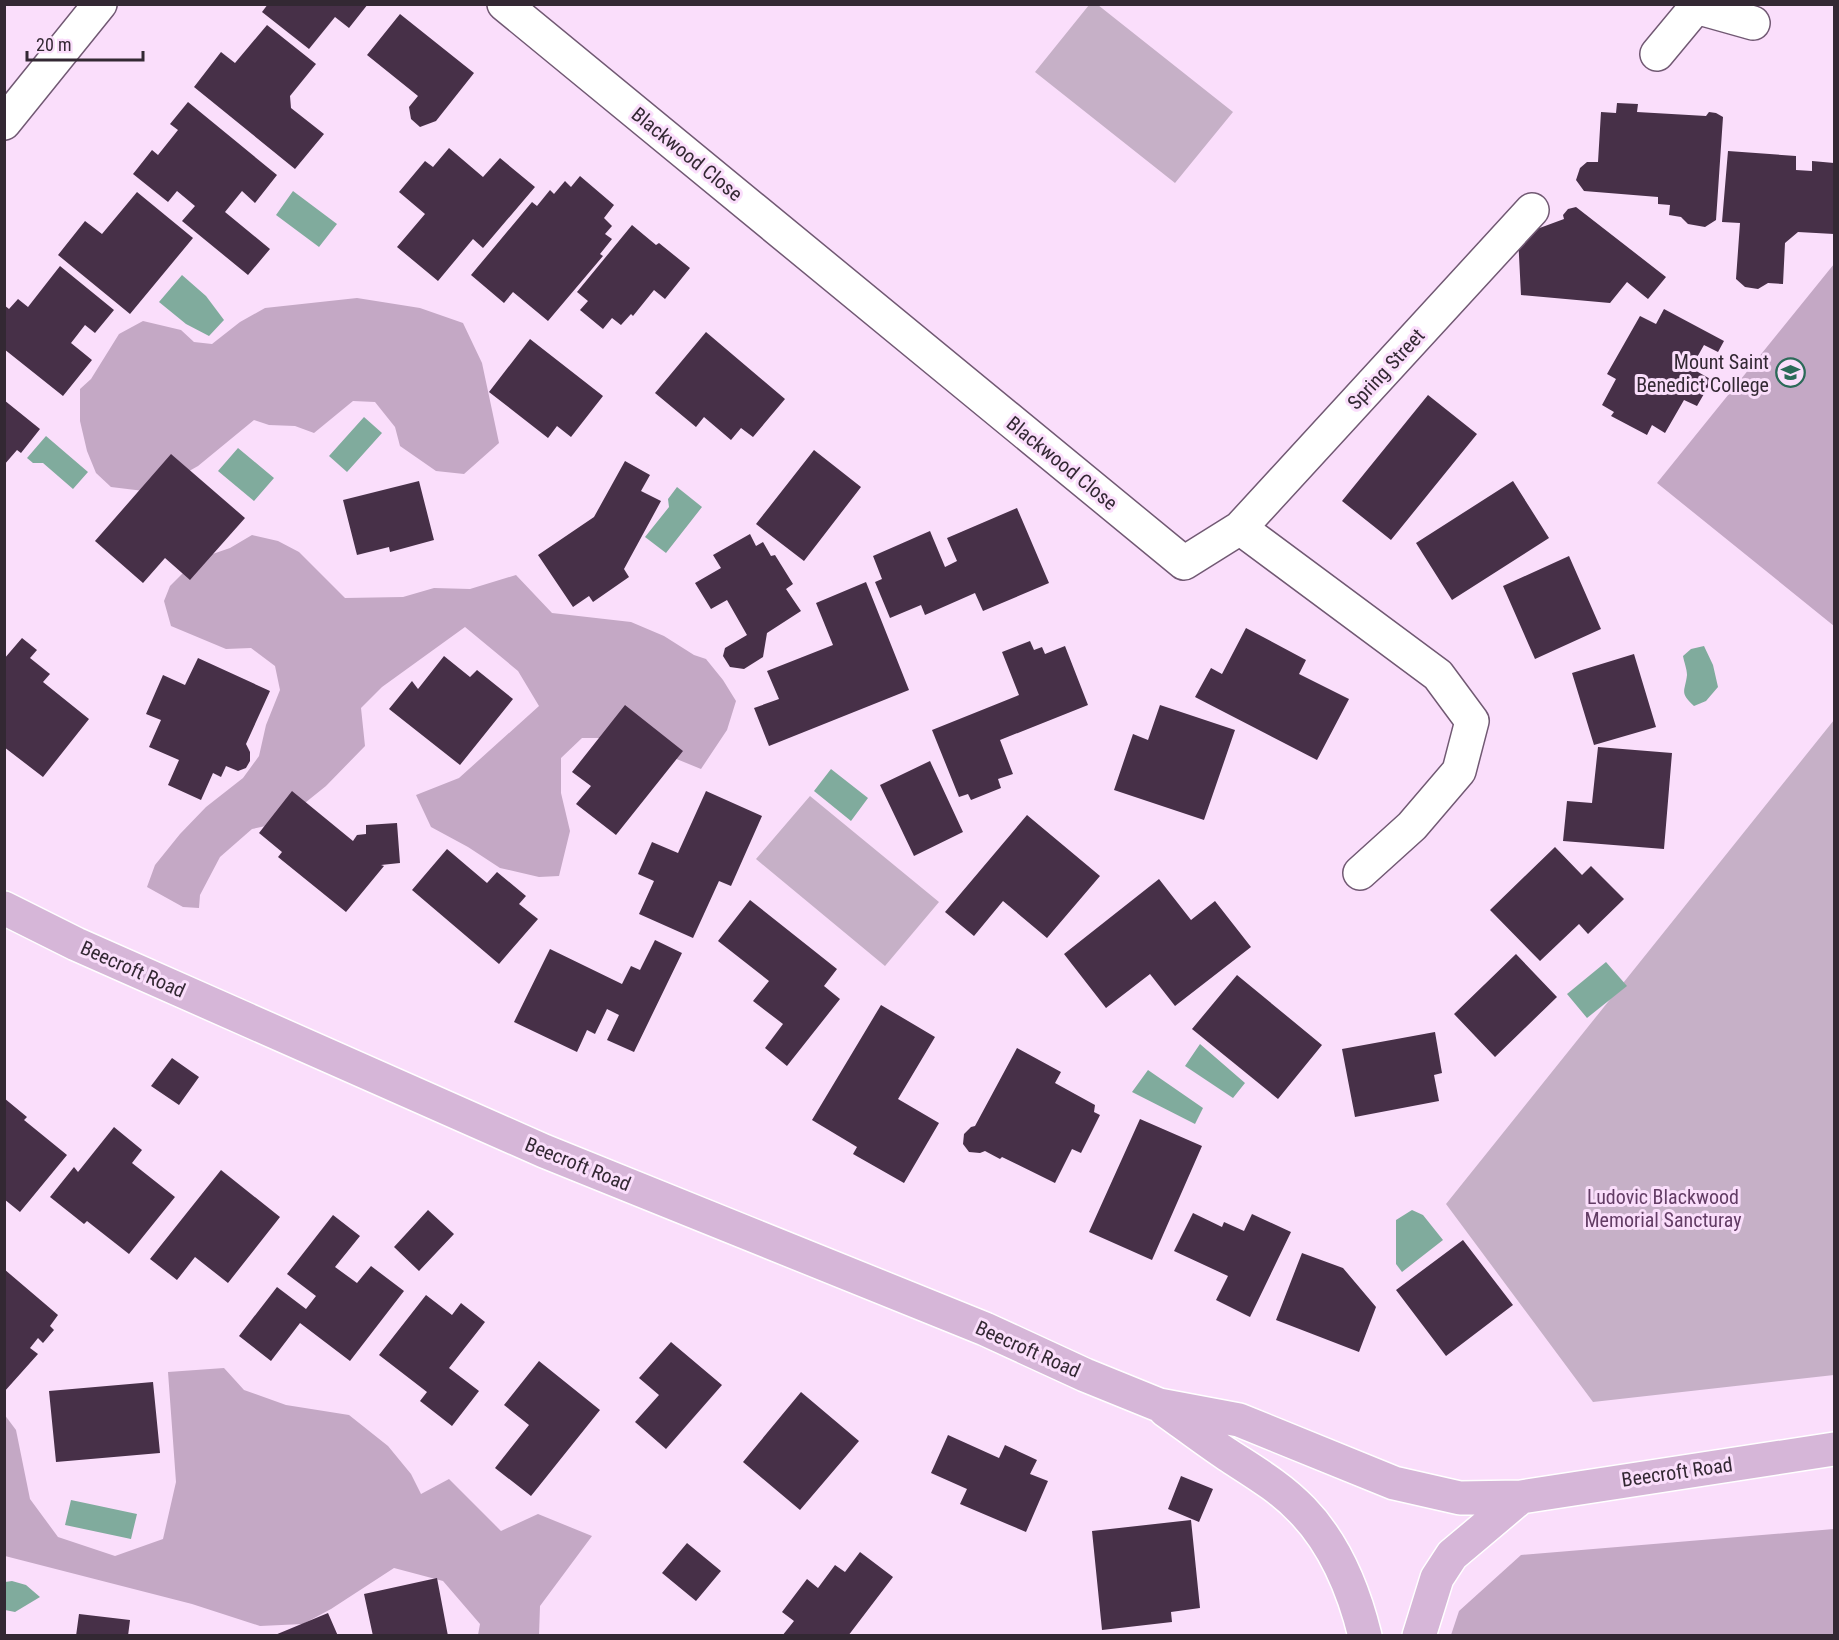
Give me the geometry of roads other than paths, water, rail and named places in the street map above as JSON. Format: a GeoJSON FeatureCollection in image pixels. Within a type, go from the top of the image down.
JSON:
{"type":"FeatureCollection","features":[{"type":"Feature","properties":{"kind":"main road","name":"Beecroft Road"},"geometry":{"type":"LineString","coordinates":[[4,908],[76,944],[544,1151],[985,1329],[1085,1375],[1159,1405],[1239,1420],[1394,1483],[1460,1498],[1521,1497],[1834,1449]]}},
{"type":"Feature","properties":{"kind":"main road","name":"Beecroft Road"},"geometry":{"type":"LineString","coordinates":[[1159,1405],[1266,1479],[1302,1510],[1326,1541],[1345,1577],[1365,1635]]}},
{"type":"Feature","properties":{"kind":"main road"},"geometry":{"type":"LineString","coordinates":[[1419,1635],[1437,1578],[1452,1555],[1521,1497]]}},
{"type":"Feature","properties":{"kind":"street"},"geometry":{"type":"LineString","coordinates":[[4,123],[100,4]]}},
{"type":"Feature","properties":{"kind":"street","name":"Blackwood Close"},"geometry":{"type":"LineString","coordinates":[[504,4],[1184,563],[1240,528]]}},
{"type":"Feature","properties":{"kind":"street"},"geometry":{"type":"LineString","coordinates":[[1657,54],[1696,6],[1753,23]]}},
{"type":"Feature","properties":{"kind":"street","name":"Spring Street"},"geometry":{"type":"LineString","coordinates":[[1240,528],[1532,210]]}},
{"type":"Feature","properties":{"kind":"street"},"geometry":{"type":"LineString","coordinates":[[1240,528],[1438,675],[1472,721],[1460,771],[1412,826],[1360,873]]}},
{"type":"Feature","properties":{"kind":"place","name":"Mount Saint Benedict College"},"geometry":{"type":"Point","coordinates":[1790,373]}},
{"type":"Feature","properties":{"kind":"park label","name":"Ludovic Blackwood Memorial Sancturay"},"geometry":{"type":"Point","coordinates":[1663,1208]}}]}
